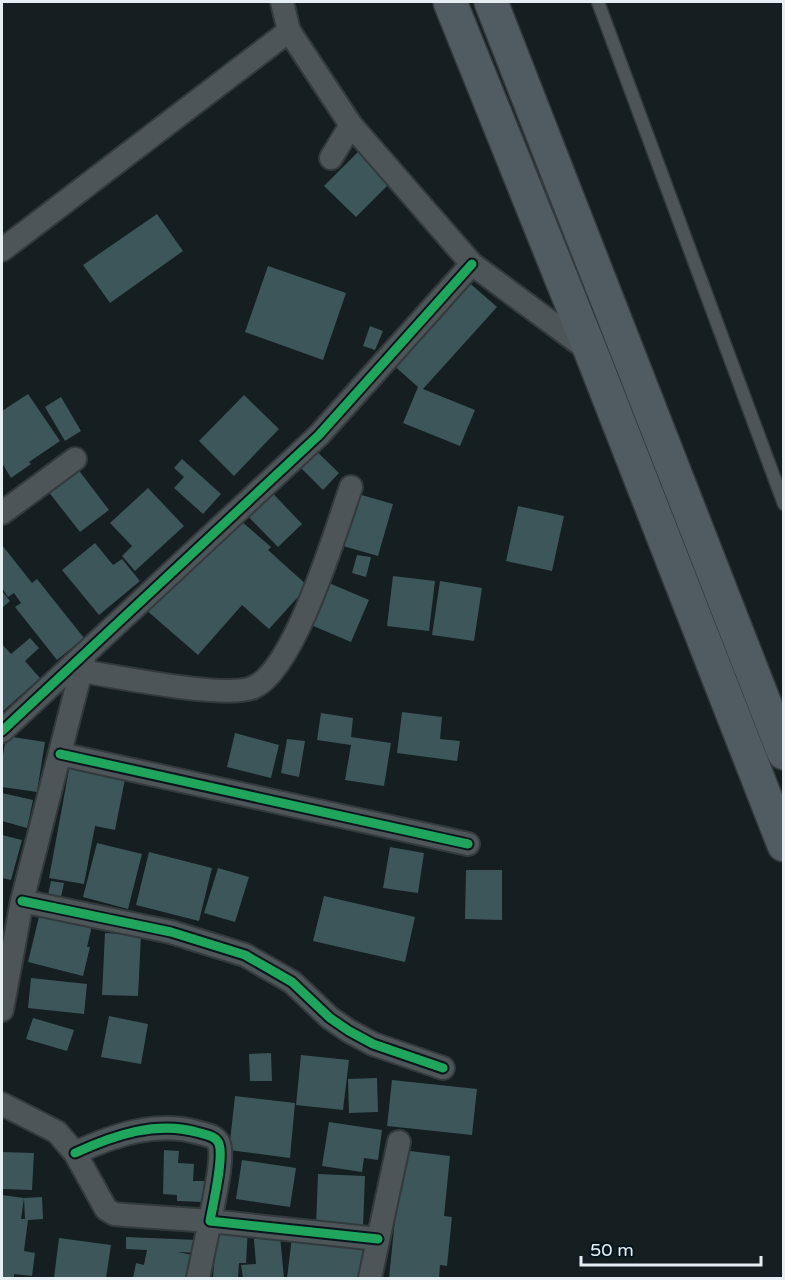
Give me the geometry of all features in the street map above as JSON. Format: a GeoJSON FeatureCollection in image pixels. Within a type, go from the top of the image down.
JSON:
{"type":"FeatureCollection","features":[{"type":"Feature","properties":{"kind":"highway"},"geometry":{"type":"LineString","coordinates":[[450,2],[591,352],[783,844]]}},
{"type":"Feature","properties":{"kind":"highway"},"geometry":{"type":"LineString","coordinates":[[490,2],[783,753]]}},
{"type":"Feature","properties":{"kind":"street"},"geometry":{"type":"LineString","coordinates":[[282,2],[289,31],[351,125],[472,264],[591,352]]}},
{"type":"Feature","properties":{"kind":"street"},"geometry":{"type":"LineString","coordinates":[[2,249],[289,31]]}},
{"type":"Feature","properties":{"kind":"street"},"geometry":{"type":"LineString","coordinates":[[331,158],[351,125]]}},
{"type":"Feature","properties":{"kind":"street"},"geometry":{"type":"LineString","coordinates":[[2,731],[84,661],[319,435],[472,264]]}},
{"type":"Feature","properties":{"kind":"street"},"geometry":{"type":"LineString","coordinates":[[2,513],[75,459]]}},
{"type":"Feature","properties":{"kind":"street"},"geometry":{"type":"LineString","coordinates":[[84,661],[208,690],[235,691],[254,688],[280,661],[308,609],[351,487]]}},
{"type":"Feature","properties":{"kind":"street"},"geometry":{"type":"LineString","coordinates":[[2,1007],[22,901],[84,661]]}},
{"type":"Feature","properties":{"kind":"street"},"geometry":{"type":"LineString","coordinates":[[60,754],[468,844]]}},
{"type":"Feature","properties":{"kind":"street"},"geometry":{"type":"LineString","coordinates":[[22,901],[171,932],[245,955],[292,982],[330,1018],[349,1031],[373,1044],[443,1068]]}},
{"type":"Feature","properties":{"kind":"street"},"geometry":{"type":"LineString","coordinates":[[2,1104],[57,1132],[75,1153],[102,1204],[114,1214],[210,1221],[378,1239]]}},
{"type":"Feature","properties":{"kind":"street"},"geometry":{"type":"LineString","coordinates":[[75,1153],[121,1134],[145,1129],[193,1131],[212,1136],[218,1143],[220,1158],[198,1278]]}},
{"type":"Feature","properties":{"kind":"street"},"geometry":{"type":"LineString","coordinates":[[370,1278],[399,1142]]}},
{"type":"Feature","properties":{"kind":"lane"},"geometry":{"type":"LineString","coordinates":[[598,2],[783,504]]}},
{"type":"Feature","properties":{"kind":"building"},"geometry":{"type":"Polygon","coordinates":[[[369,141],[389,184],[356,217],[324,186],[369,141]]]}},
{"type":"Feature","properties":{"kind":"building"},"geometry":{"type":"Polygon","coordinates":[[[157,214],[183,251],[110,303],[83,265],[157,214]]]}},
{"type":"Feature","properties":{"kind":"building"},"geometry":{"type":"Polygon","coordinates":[[[268,266],[346,293],[323,360],[245,332],[268,266]]]}},
{"type":"Feature","properties":{"kind":"building"},"geometry":{"type":"Polygon","coordinates":[[[465,279],[497,307],[423,389],[475,410],[460,446],[403,423],[418,387],[391,363],[465,279]]]}},
{"type":"Feature","properties":{"kind":"building"},"geometry":{"type":"Polygon","coordinates":[[[370,326],[383,331],[375,350],[363,346],[370,326]]]}},
{"type":"Feature","properties":{"kind":"building"},"geometry":{"type":"Polygon","coordinates":[[[28,394],[60,441],[29,462],[31,464],[11,478],[2,463],[2,411],[28,394]]]}},
{"type":"Feature","properties":{"kind":"building"},"geometry":{"type":"Polygon","coordinates":[[[244,395],[279,429],[234,476],[199,441],[244,395]]]}},
{"type":"Feature","properties":{"kind":"building"},"geometry":{"type":"Polygon","coordinates":[[[61,397],[81,431],[65,441],[45,407],[61,397]]]}},
{"type":"Feature","properties":{"kind":"building"},"geometry":{"type":"Polygon","coordinates":[[[308,443],[339,473],[323,490],[292,459],[308,443]]]}},
{"type":"Feature","properties":{"kind":"building"},"geometry":{"type":"Polygon","coordinates":[[[182,459],[221,494],[203,514],[174,488],[184,477],[174,468],[182,459]]]}},
{"type":"Feature","properties":{"kind":"building"},"geometry":{"type":"Polygon","coordinates":[[[74,464],[109,510],[80,532],[44,486],[74,464]]]}},
{"type":"Feature","properties":{"kind":"building"},"geometry":{"type":"Polygon","coordinates":[[[262,482],[302,524],[278,547],[238,506],[262,482]]]}},
{"type":"Feature","properties":{"kind":"building"},"geometry":{"type":"Polygon","coordinates":[[[148,488],[184,526],[135,571],[122,556],[132,546],[110,523],[148,488]]]}},
{"type":"Feature","properties":{"kind":"building"},"geometry":{"type":"Polygon","coordinates":[[[358,494],[393,504],[378,556],[343,546],[358,494]]]}},
{"type":"Feature","properties":{"kind":"building"},"geometry":{"type":"Polygon","coordinates":[[[518,506],[564,516],[552,571],[506,561],[518,506]]]}},
{"type":"Feature","properties":{"kind":"building"},"geometry":{"type":"Polygon","coordinates":[[[231,512],[271,547],[268,550],[308,586],[269,629],[242,605],[198,655],[145,609],[231,512]]]}},
{"type":"Feature","properties":{"kind":"building"},"geometry":{"type":"Polygon","coordinates":[[[95,543],[113,565],[122,559],[140,581],[99,615],[62,570],[95,543]]]}},
{"type":"Feature","properties":{"kind":"building"},"geometry":{"type":"Polygon","coordinates":[[[2,545],[32,583],[37,579],[84,638],[57,660],[15,607],[21,603],[14,593],[8,597],[2,588],[2,545]]]}},
{"type":"Feature","properties":{"kind":"building"},"geometry":{"type":"Polygon","coordinates":[[[357,555],[371,557],[366,577],[352,573],[357,555]]]}},
{"type":"Feature","properties":{"kind":"building"},"geometry":{"type":"Polygon","coordinates":[[[393,576],[435,581],[429,631],[387,626],[393,576]]]}},
{"type":"Feature","properties":{"kind":"building"},"geometry":{"type":"Polygon","coordinates":[[[440,581],[482,588],[474,641],[432,635],[440,581]]]}},
{"type":"Feature","properties":{"kind":"building"},"geometry":{"type":"Polygon","coordinates":[[[329,583],[369,600],[351,642],[311,625],[329,583]]]}},
{"type":"Feature","properties":{"kind":"building"},"geometry":{"type":"Polygon","coordinates":[[[2,591],[10,601],[2,608],[2,591]]]}},
{"type":"Feature","properties":{"kind":"building"},"geometry":{"type":"Polygon","coordinates":[[[30,638],[39,648],[25,661],[40,678],[2,712],[2,644],[11,654],[30,638]]]}},
{"type":"Feature","properties":{"kind":"building"},"geometry":{"type":"Polygon","coordinates":[[[402,712],[442,717],[440,739],[460,741],[457,761],[397,753],[402,712]]]}},
{"type":"Feature","properties":{"kind":"building"},"geometry":{"type":"Polygon","coordinates":[[[321,713],[353,718],[351,737],[391,743],[384,786],[345,780],[351,745],[317,740],[321,713]]]}},
{"type":"Feature","properties":{"kind":"building"},"geometry":{"type":"Polygon","coordinates":[[[235,733],[279,745],[271,778],[227,767],[235,733]]]}},
{"type":"Feature","properties":{"kind":"building"},"geometry":{"type":"Polygon","coordinates":[[[6,736],[45,742],[37,792],[2,787],[2,762],[6,736]]]}},
{"type":"Feature","properties":{"kind":"building"},"geometry":{"type":"Polygon","coordinates":[[[287,739],[305,741],[299,777],[281,773],[287,739]]]}},
{"type":"Feature","properties":{"kind":"building"},"geometry":{"type":"Polygon","coordinates":[[[70,764],[126,774],[115,830],[95,826],[84,884],[49,878],[70,764]]]}},
{"type":"Feature","properties":{"kind":"building"},"geometry":{"type":"Polygon","coordinates":[[[2,793],[33,800],[27,828],[2,821],[2,793]]]}},
{"type":"Feature","properties":{"kind":"building"},"geometry":{"type":"Polygon","coordinates":[[[2,835],[22,840],[11,880],[2,878],[2,835]]]}},
{"type":"Feature","properties":{"kind":"building"},"geometry":{"type":"Polygon","coordinates":[[[97,843],[142,854],[128,909],[83,897],[97,843]]]}},
{"type":"Feature","properties":{"kind":"building"},"geometry":{"type":"Polygon","coordinates":[[[390,847],[424,853],[418,893],[383,888],[390,847]]]}},
{"type":"Feature","properties":{"kind":"building"},"geometry":{"type":"Polygon","coordinates":[[[149,852],[212,868],[199,921],[136,905],[149,852]]]}},
{"type":"Feature","properties":{"kind":"building"},"geometry":{"type":"Polygon","coordinates":[[[218,868],[249,877],[235,922],[204,913],[218,868]]]}},
{"type":"Feature","properties":{"kind":"building"},"geometry":{"type":"Polygon","coordinates":[[[466,870],[502,870],[502,920],[465,919],[466,870]]]}},
{"type":"Feature","properties":{"kind":"building"},"geometry":{"type":"Polygon","coordinates":[[[51,881],[64,883],[61,897],[48,895],[51,881]]]}},
{"type":"Feature","properties":{"kind":"building"},"geometry":{"type":"Polygon","coordinates":[[[324,896],[415,917],[405,962],[313,941],[324,896]]]}},
{"type":"Feature","properties":{"kind":"building"},"geometry":{"type":"Polygon","coordinates":[[[43,900],[95,913],[83,976],[28,962],[43,900]]]}},
{"type":"Feature","properties":{"kind":"building"},"geometry":{"type":"Polygon","coordinates":[[[105,933],[141,935],[138,996],[102,995],[105,933]]]}},
{"type":"Feature","properties":{"kind":"building"},"geometry":{"type":"Polygon","coordinates":[[[31,978],[87,984],[84,1014],[28,1008],[31,978]]]}},
{"type":"Feature","properties":{"kind":"building"},"geometry":{"type":"Polygon","coordinates":[[[109,1016],[148,1024],[141,1064],[101,1057],[109,1016]]]}},
{"type":"Feature","properties":{"kind":"building"},"geometry":{"type":"Polygon","coordinates":[[[33,1018],[74,1030],[67,1051],[26,1039],[33,1018]]]}},
{"type":"Feature","properties":{"kind":"building"},"geometry":{"type":"Polygon","coordinates":[[[271,1053],[272,1081],[250,1081],[249,1054],[271,1053]]]}},
{"type":"Feature","properties":{"kind":"building"},"geometry":{"type":"Polygon","coordinates":[[[301,1055],[349,1060],[343,1110],[296,1105],[301,1055]]]}},
{"type":"Feature","properties":{"kind":"building"},"geometry":{"type":"Polygon","coordinates":[[[377,1078],[378,1112],[349,1113],[348,1079],[377,1078]]]}},
{"type":"Feature","properties":{"kind":"building"},"geometry":{"type":"Polygon","coordinates":[[[392,1080],[477,1089],[472,1135],[387,1126],[392,1080]]]}},
{"type":"Feature","properties":{"kind":"building"},"geometry":{"type":"Polygon","coordinates":[[[235,1096],[295,1103],[290,1158],[229,1150],[235,1096]]]}},
{"type":"Feature","properties":{"kind":"building"},"geometry":{"type":"Polygon","coordinates":[[[329,1122],[382,1130],[378,1160],[364,1158],[362,1172],[322,1166],[329,1122]]]}},
{"type":"Feature","properties":{"kind":"building"},"geometry":{"type":"Polygon","coordinates":[[[164,1150],[179,1151],[178,1163],[194,1164],[193,1181],[204,1181],[203,1202],[177,1201],[177,1195],[163,1194],[164,1150]]]}},
{"type":"Feature","properties":{"kind":"building"},"geometry":{"type":"Polygon","coordinates":[[[402,1150],[450,1156],[444,1216],[452,1217],[447,1266],[440,1265],[439,1278],[389,1278],[402,1150]]]}},
{"type":"Feature","properties":{"kind":"building"},"geometry":{"type":"Polygon","coordinates":[[[2,1152],[34,1153],[32,1190],[2,1189],[2,1152]]]}},
{"type":"Feature","properties":{"kind":"building"},"geometry":{"type":"Polygon","coordinates":[[[242,1160],[296,1168],[290,1207],[236,1199],[242,1160]]]}},
{"type":"Feature","properties":{"kind":"building"},"geometry":{"type":"Polygon","coordinates":[[[318,1174],[365,1176],[363,1228],[316,1227],[318,1174]]]}},
{"type":"Feature","properties":{"kind":"building"},"geometry":{"type":"Polygon","coordinates":[[[2,1195],[24,1198],[42,1197],[43,1219],[28,1220],[24,1251],[35,1253],[32,1276],[14,1274],[14,1278],[2,1278],[2,1195]],[[24,1198],[21,1219],[25,1219],[24,1198]]]}},
{"type":"Feature","properties":{"kind":"building"},"geometry":{"type":"Polygon","coordinates":[[[279,1225],[284,1278],[243,1278],[241,1265],[256,1264],[253,1228],[279,1225]]]}},
{"type":"Feature","properties":{"kind":"building"},"geometry":{"type":"Polygon","coordinates":[[[217,1226],[248,1228],[246,1263],[239,1263],[238,1278],[213,1278],[217,1226]]]}},
{"type":"Feature","properties":{"kind":"building"},"geometry":{"type":"Polygon","coordinates":[[[293,1229],[364,1238],[359,1278],[287,1278],[293,1229]]]}},
{"type":"Feature","properties":{"kind":"building"},"geometry":{"type":"Polygon","coordinates":[[[126,1237],[198,1240],[198,1253],[177,1252],[198,1256],[193,1278],[133,1278],[136,1263],[144,1265],[147,1250],[126,1249],[126,1237]]]}},
{"type":"Feature","properties":{"kind":"building"},"geometry":{"type":"Polygon","coordinates":[[[59,1238],[111,1245],[106,1278],[54,1278],[59,1238]]]}},
{"type":"Feature","properties":{"kind":"cycle path"},"geometry":{"type":"LineString","coordinates":[[2,731],[319,435],[472,264]]}},
{"type":"Feature","properties":{"kind":"cycle path"},"geometry":{"type":"LineString","coordinates":[[60,754],[468,844]]}},
{"type":"Feature","properties":{"kind":"cycle path"},"geometry":{"type":"LineString","coordinates":[[22,901],[171,932],[245,955],[292,982],[330,1018],[349,1031],[373,1044],[443,1068]]}},
{"type":"Feature","properties":{"kind":"cycle path"},"geometry":{"type":"LineString","coordinates":[[75,1153],[105,1140],[136,1131],[168,1128],[206,1134],[216,1139],[220,1151],[210,1221],[378,1239]]}}]}
